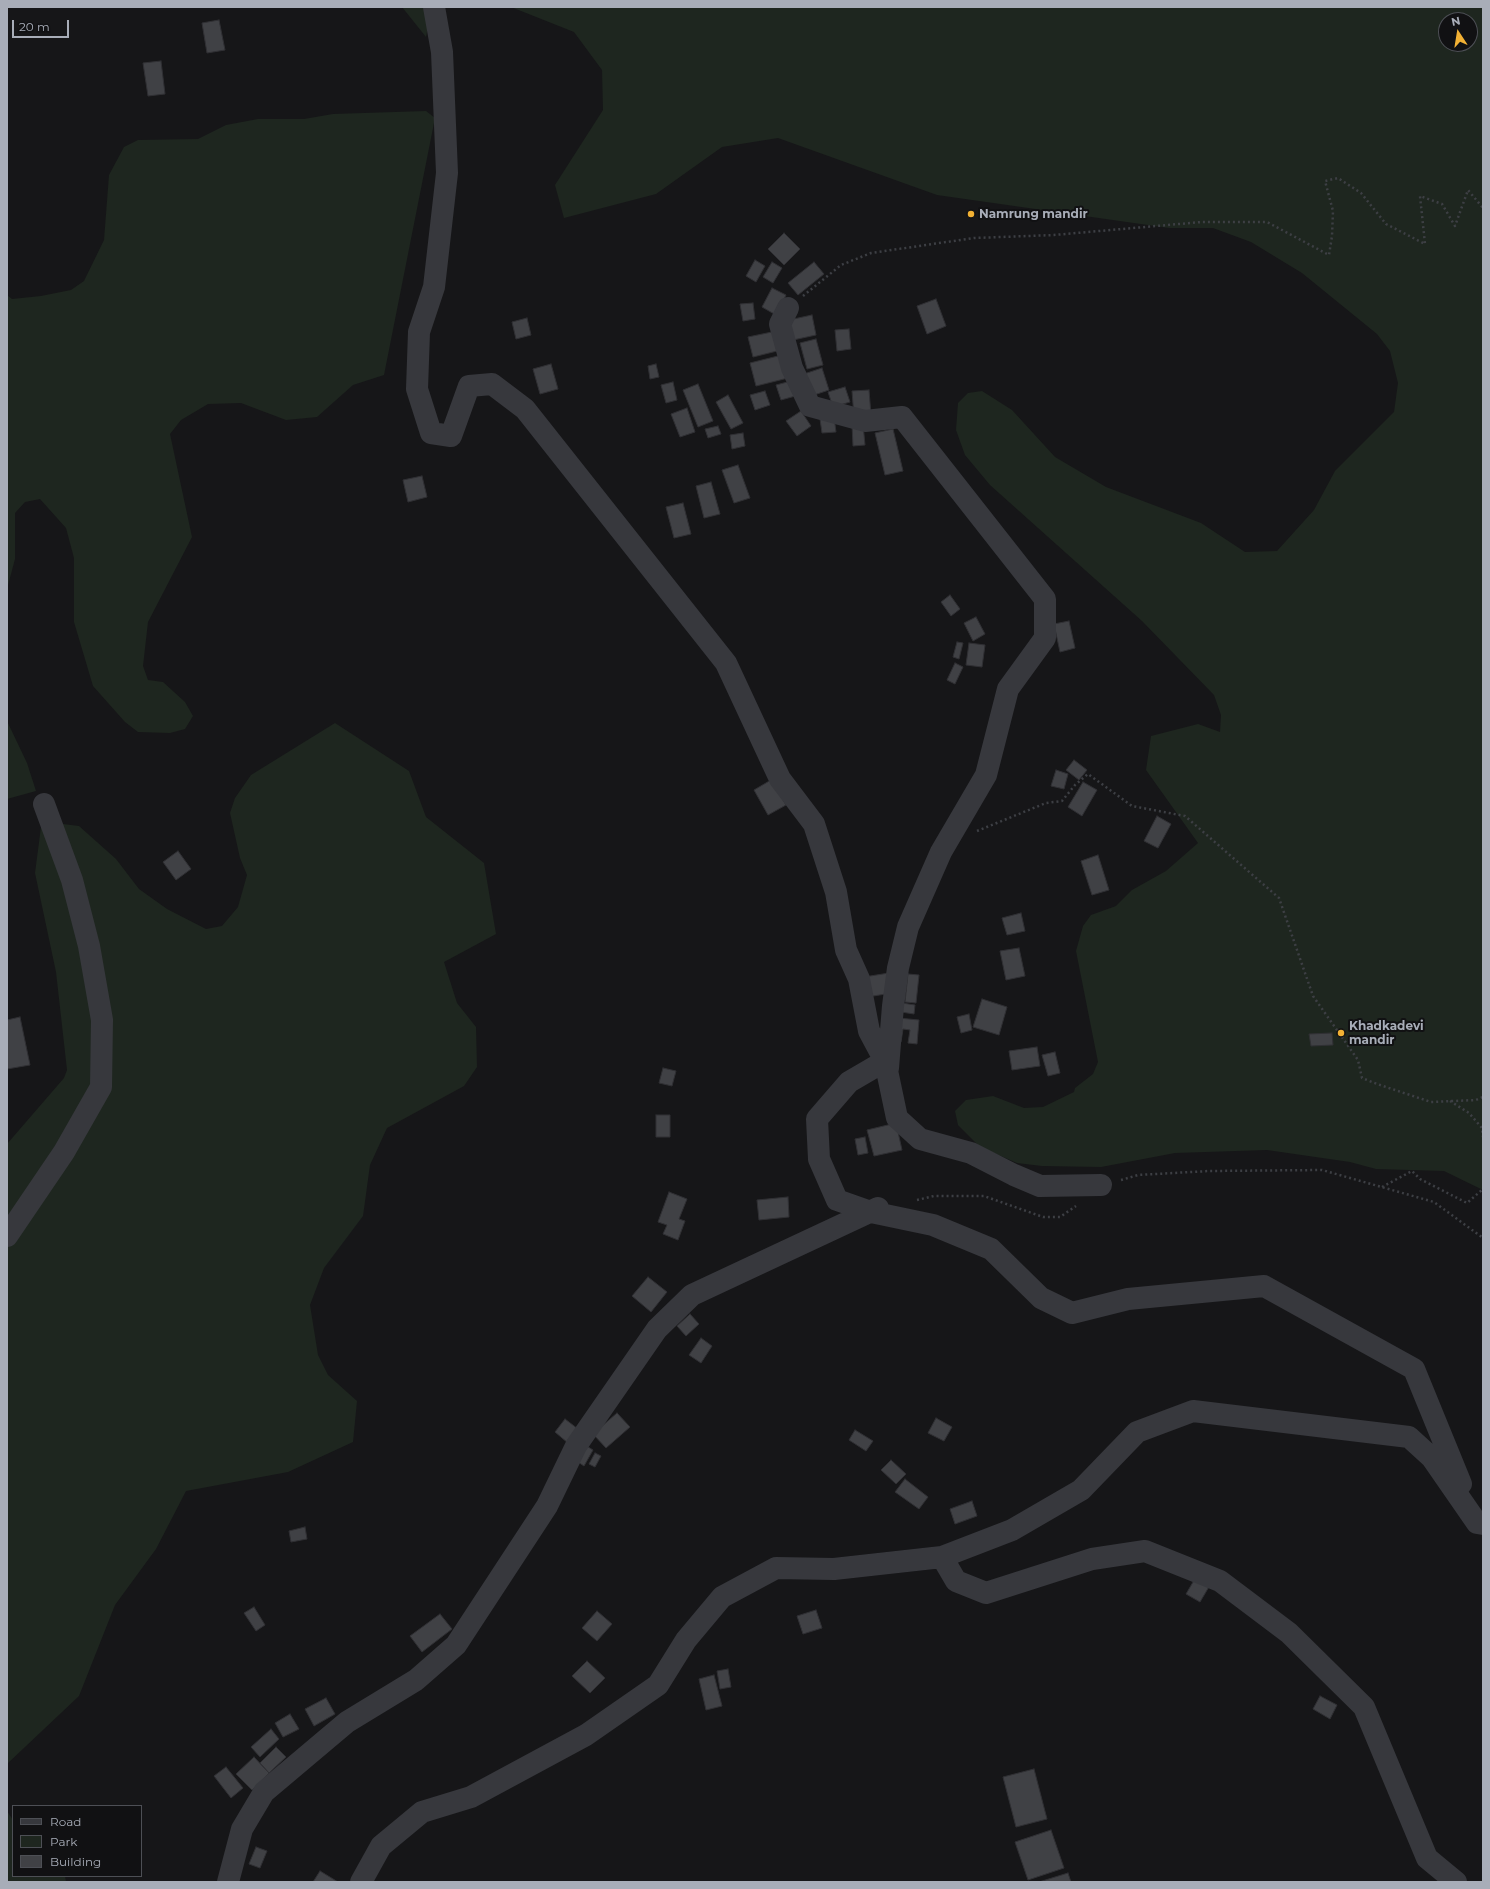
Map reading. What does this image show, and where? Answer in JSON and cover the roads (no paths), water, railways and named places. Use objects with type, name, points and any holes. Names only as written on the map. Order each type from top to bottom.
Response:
[{"type":"street","points":[[434,7],[442,52],[447,173],[434,287],[419,332],[417,389],[431,433],[451,436],[469,386],[492,384],[524,408],[726,662],[780,779],[814,824],[836,892],[846,950],[859,979],[869,1031],[887,1067],[897,1118],[920,1140],[971,1153],[1014,1175],[1040,1186],[1101,1185]]},
{"type":"street","points":[[788,308],[780,324],[792,368],[810,406],[865,421],[902,417],[1045,599],[1045,638],[1008,689],[986,775],[941,852],[908,927],[896,983],[887,1067]]},
{"type":"street","points":[[7,1236],[64,1152],[101,1087],[102,1020],[89,946],[72,880],[44,804]]},
{"type":"street","points":[[887,1067],[849,1082],[817,1118],[819,1159],[837,1200],[933,1225],[991,1249],[1040,1298],[1072,1313],[1128,1299],[1264,1286],[1414,1369],[1480,1523]]},
{"type":"street","points":[[228,1882],[242,1829],[264,1792],[347,1722],[416,1680],[456,1645],[547,1506],[576,1446],[657,1329],[692,1295],[875,1210]]},
{"type":"street","points":[[361,1882],[381,1846],[422,1812],[471,1797],[586,1735],[658,1685],[686,1640],[722,1597],[776,1568],[834,1569],[942,1557],[1012,1530],[1080,1490],[1136,1432],[1193,1411],[1409,1437],[1432,1458],[1480,1523]]},
{"type":"street","points":[[942,1557],[956,1581],[986,1593],[1092,1559],[1145,1551],[1220,1581],[1289,1633],[1364,1707],[1428,1858],[1456,1882]]},
{"type":"place","name":"Namrung mandir","points":[[971,214]]},
{"type":"place","name":"Khadkadevi mandir","points":[[1341,1033]]}]
